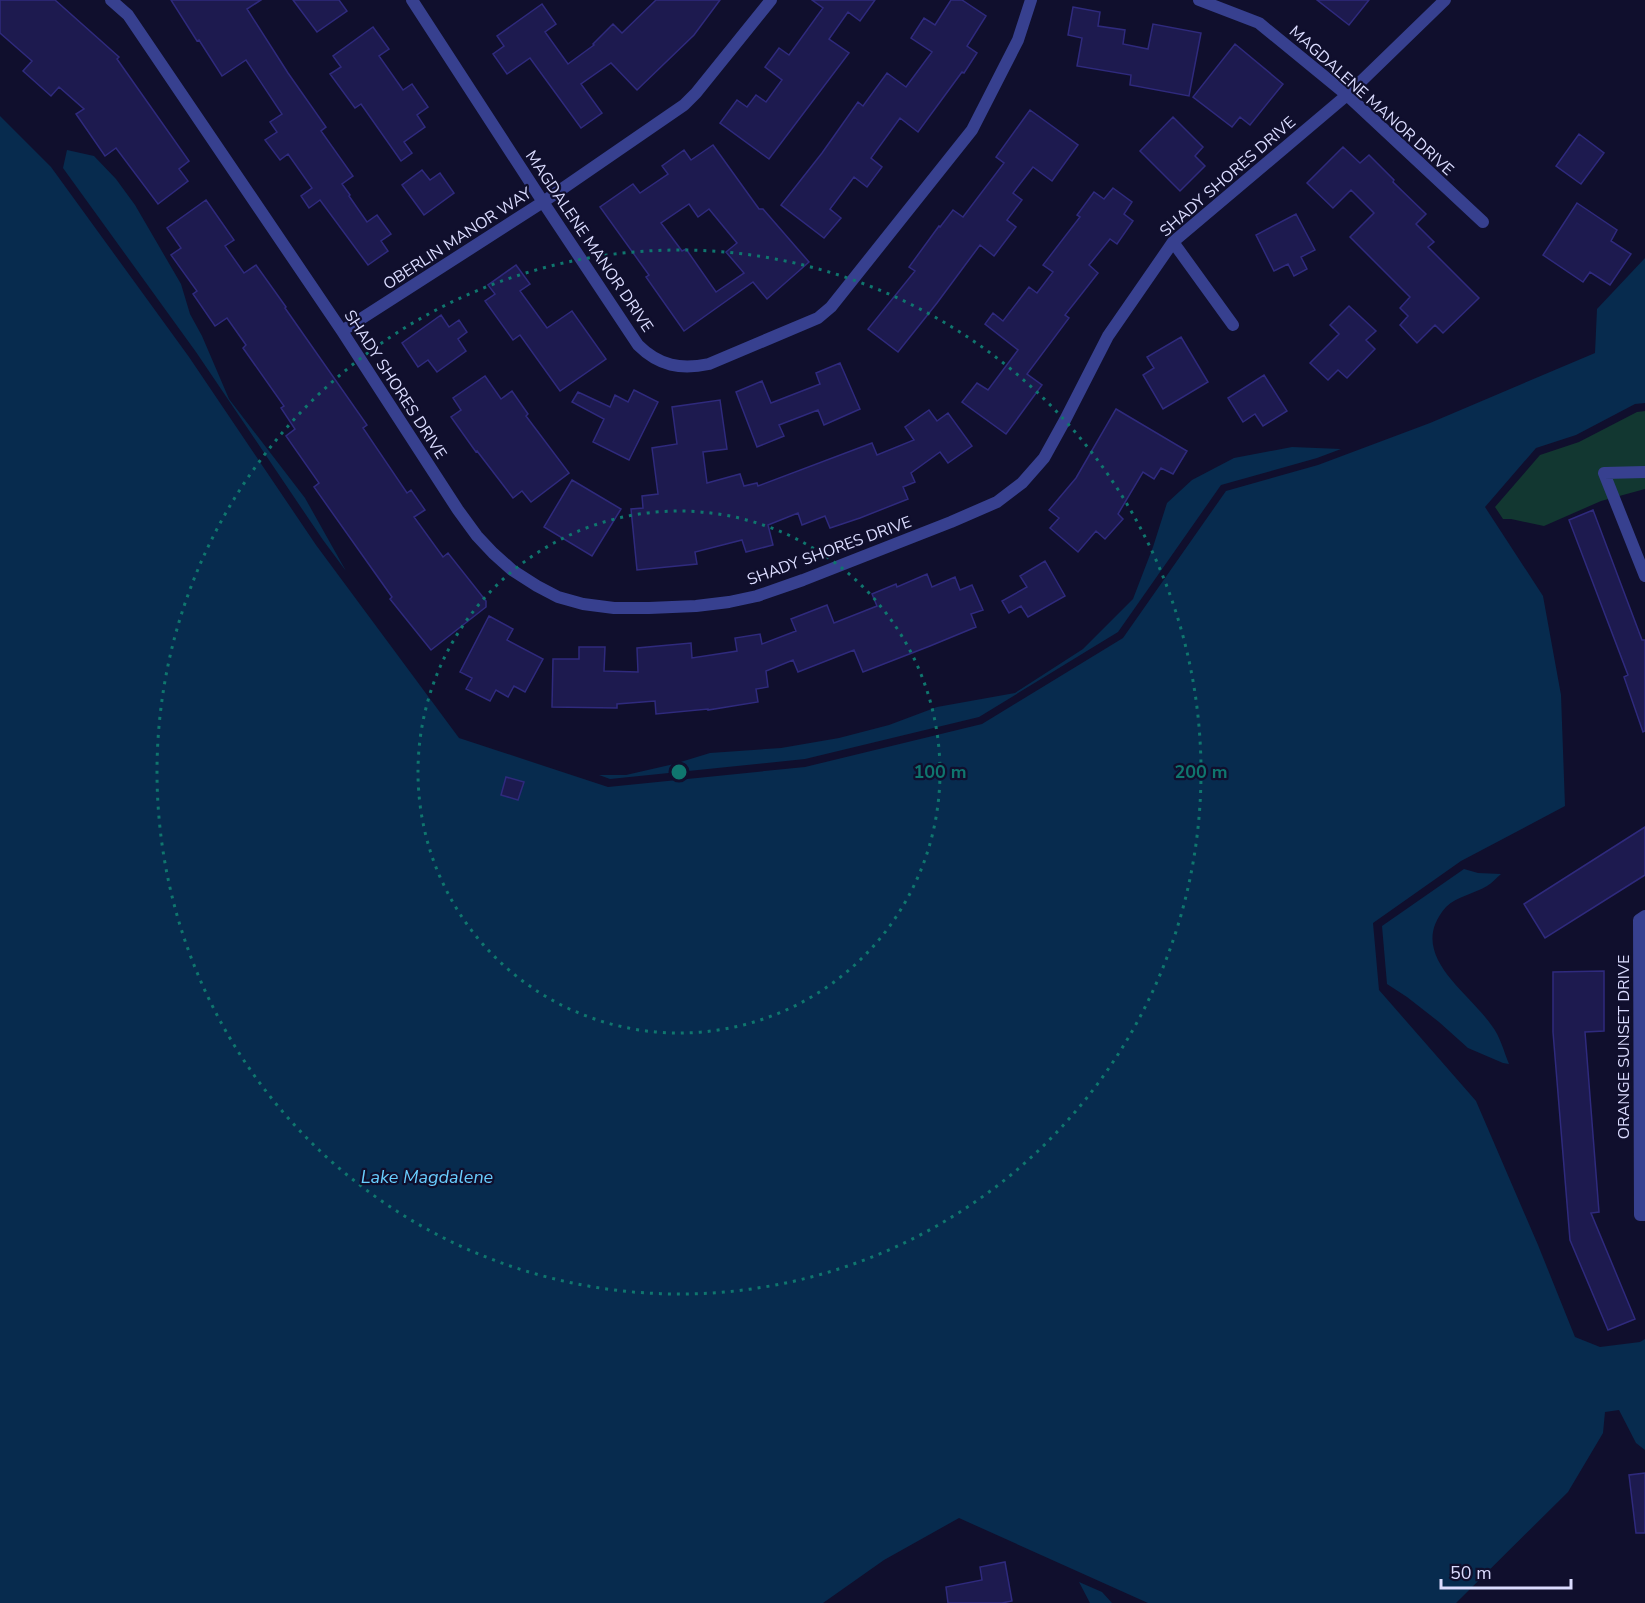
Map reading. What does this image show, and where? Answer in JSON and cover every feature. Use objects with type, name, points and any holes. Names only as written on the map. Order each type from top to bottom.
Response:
[{"type":"street","name":"SHADY SHORES DRIVE","points":[[111,0],[128,15],[342,332],[458,510],[485,545],[512,570],[547,592],[583,604],[614,608],[707,605],[757,596],[980,510],[1010,493],[1030,475],[1044,458],[1108,336],[1173,242],[1347,95],[1445,0]]},
{"type":"street","name":"MAGDALENE MANOR DRIVE","points":[[412,0],[628,331],[647,354],[669,365],[695,368],[818,318],[831,308],[972,130],[1018,40],[1030,0]]},
{"type":"street","name":"OBERLIN MANOR WAY","points":[[342,332],[543,202],[684,105],[771,0]]},
{"type":"street","name":"MAGDALENE MANOR DRIVE","points":[[1199,0],[1259,22],[1347,95],[1483,222]]},
{"type":"street","points":[[1173,242],[1233,325]]},
{"type":"street","points":[[1645,472],[1605,473],[1645,576]]},
{"type":"street","name":"ORANGE SUNSET DRIVE","points":[[1645,916],[1639,920],[1642,1181],[1640,1215],[1645,1215]]},
{"type":"green space","points":[[1645,411],[1645,489],[1601,501],[1544,526],[1503,519],[1495,507],[1540,455],[1579,442],[1637,412]]},
{"type":"water","name":"Lake Magdalene","points":[[0,116],[51,167],[189,357],[316,545],[459,738],[608,787],[805,767],[982,724],[1123,638],[1226,491],[1318,465],[1430,423],[1595,353],[1597,309],[1645,258],[1645,403],[1635,404],[1576,435],[1536,448],[1485,507],[1543,596],[1561,695],[1565,806],[1461,861],[1373,923],[1379,990],[1476,1101],[1575,1337],[1600,1347],[1640,1342],[1645,1339],[1645,1450],[1636,1443],[1619,1410],[1605,1412],[1603,1433],[1568,1492],[1456,1603],[1148,1603],[959,1518],[884,1560],[823,1603],[0,1603]]},
{"type":"water","points":[[67,150],[94,156],[116,179],[135,205],[181,284],[190,314],[229,399],[305,498],[346,571],[196,352],[63,168]]},
{"type":"water","points":[[1292,447],[1341,449],[1221,485],[1118,632],[979,717],[805,759],[610,779],[599,775],[626,775],[710,753],[781,748],[839,738],[889,725],[937,707],[1015,693],[1083,649],[1133,599],[1167,503],[1192,480],[1234,458]]},
{"type":"water","points":[[1464,869],[1478,873],[1501,874],[1482,889],[1455,900],[1446,907],[1435,924],[1433,940],[1436,956],[1456,985],[1495,1030],[1509,1064],[1468,1048],[1439,1022],[1387,984],[1382,926]]},
{"type":"water","points":[[1079,1582],[1102,1592],[1112,1603],[1090,1603]]},
{"type":"building","points":[[0,0],[55,0],[119,57],[117,59],[189,161],[179,169],[188,181],[158,204],[116,148],[105,156],[76,114],[84,109],[59,87],[51,96],[23,71],[32,61],[0,33]]},
{"type":"building","points":[[171,0],[261,0],[247,9],[326,127],[321,131],[353,176],[342,184],[349,196],[367,222],[377,215],[391,234],[381,241],[388,251],[368,265],[320,200],[309,208],[301,196],[312,188],[288,154],[280,160],[265,140],[277,132],[270,122],[282,114],[246,60],[222,76]]},
{"type":"building","points":[[293,0],[339,0],[347,11],[317,32]]},
{"type":"building","points":[[656,0],[720,0],[694,35],[637,90],[611,63],[581,84],[602,113],[581,128],[530,58],[507,74],[493,54],[504,46],[497,36],[542,4],[556,24],[545,32],[568,64],[594,45],[613,24],[622,33]]},
{"type":"building","points":[[812,0],[875,0],[860,21],[848,12],[829,39],[849,53],[769,159],[720,123],[737,100],[747,107],[756,95],[766,102],[782,80],[765,67],[779,48],[789,55],[823,8]]},
{"type":"building","points":[[951,0],[962,0],[986,16],[967,46],[977,53],[918,132],[900,118],[871,158],[882,167],[867,187],[854,177],[830,209],[841,218],[824,238],[781,205],[858,102],[863,106],[887,73],[906,87],[932,52],[911,38],[924,18],[935,25]]},
{"type":"building","points":[[1317,0],[1369,0],[1349,25]]},
{"type":"building","points":[[1073,7],[1100,12],[1098,26],[1125,30],[1123,44],[1148,49],[1153,24],[1201,33],[1189,96],[1130,85],[1131,75],[1077,66],[1082,38],[1068,35]]},
{"type":"building","points":[[373,27],[389,49],[379,56],[403,90],[412,84],[428,107],[417,115],[425,127],[404,142],[412,153],[401,161],[361,104],[355,108],[330,74],[341,67],[333,56]]},
{"type":"building","points":[[1235,44],[1283,84],[1250,125],[1240,117],[1232,127],[1193,97]]},
{"type":"building","points":[[1030,110],[1078,145],[1052,181],[1033,167],[1013,193],[1022,200],[1007,220],[1016,227],[994,256],[980,245],[898,352],[868,329],[915,271],[909,267],[939,226],[953,210],[963,217],[1004,163],[996,157]]},
{"type":"building","points":[[1173,117],[1203,147],[1195,156],[1205,166],[1180,191],[1140,151]]},
{"type":"building","points":[[1579,134],[1604,153],[1581,184],[1556,166]]},
{"type":"building","points":[[713,145],[759,209],[763,209],[809,262],[767,299],[753,282],[684,331],[646,277],[649,275],[600,207],[633,184],[640,193],[668,174],[662,166],[684,150],[691,160]],"holes":[[[689,204],[698,217],[709,209],[737,243],[726,252],[744,273],[716,292],[686,249],[682,251],[661,223]]]},
{"type":"building","points":[[1343,147],[1360,163],[1369,155],[1426,214],[1416,224],[1434,242],[1428,247],[1479,298],[1443,333],[1435,325],[1417,343],[1400,325],[1408,316],[1400,308],[1410,297],[1350,237],[1374,213],[1351,190],[1333,208],[1307,183]]},
{"type":"building","points":[[422,170],[430,180],[440,173],[454,193],[424,215],[402,185]]},
{"type":"building","points":[[1113,188],[1132,202],[1124,214],[1133,221],[1117,244],[1110,239],[1089,265],[1098,273],[1065,315],[1069,318],[1027,374],[1042,385],[1006,434],[962,402],[977,383],[988,390],[1018,350],[985,324],[993,313],[1003,321],[1029,287],[1037,293],[1053,272],[1043,265],[1080,217],[1077,215],[1094,192],[1104,199]]},
{"type":"building","points":[[206,200],[234,240],[225,246],[244,273],[256,265],[367,425],[363,428],[407,493],[411,490],[425,510],[414,517],[443,557],[448,553],[486,601],[486,607],[431,650],[390,599],[392,597],[314,487],[319,483],[286,436],[295,429],[281,408],[284,406],[243,348],[246,345],[227,318],[215,326],[193,294],[197,291],[171,255],[181,248],[167,228]]},
{"type":"building","points":[[1577,203],[1617,230],[1611,241],[1631,254],[1610,285],[1590,272],[1583,282],[1543,255]]},
{"type":"building","points":[[1296,214],[1315,250],[1301,257],[1307,269],[1294,276],[1288,264],[1274,271],[1256,235]]},
{"type":"building","points":[[516,265],[530,284],[520,291],[547,328],[572,311],[606,359],[560,391],[520,335],[513,340],[485,301],[495,294],[488,285]]},
{"type":"building","points":[[1349,306],[1376,331],[1366,340],[1375,349],[1347,378],[1338,370],[1328,380],[1310,363],[1339,334],[1330,325]]},
{"type":"building","points":[[441,315],[449,327],[459,320],[467,332],[458,339],[466,351],[437,372],[428,360],[418,367],[402,343]]},
{"type":"building","points":[[1181,337],[1208,382],[1163,409],[1143,375],[1154,368],[1147,357]]},
{"type":"building","points":[[840,363],[860,409],[824,425],[818,410],[779,425],[784,436],[757,447],[736,392],[762,381],[771,403],[820,384],[816,373]]},
{"type":"building","points":[[1264,375],[1287,411],[1263,426],[1255,414],[1243,422],[1228,398]]},
{"type":"building","points":[[485,376],[501,399],[512,391],[528,414],[526,416],[569,473],[531,502],[522,491],[513,498],[451,417],[461,410],[453,398]]},
{"type":"building","points":[[634,390],[658,402],[629,460],[593,442],[604,419],[572,402],[578,392],[610,407],[615,395],[628,402]]},
{"type":"building","points":[[720,400],[727,449],[703,452],[707,483],[740,474],[744,486],[757,483],[758,486],[872,443],[877,455],[914,440],[905,427],[929,410],[937,421],[948,413],[972,446],[948,463],[940,452],[911,473],[915,482],[903,487],[908,499],[860,518],[830,528],[825,516],[802,525],[798,513],[768,525],[773,545],[746,552],[742,540],[695,552],[697,564],[637,570],[631,509],[643,508],[642,496],[658,494],[652,448],[677,444],[672,407]]},
{"type":"building","points":[[1116,409],[1187,451],[1173,474],[1161,468],[1154,479],[1143,472],[1118,514],[1123,519],[1105,539],[1096,531],[1078,552],[1050,528],[1059,518],[1049,510],[1076,478]]},
{"type":"building","points":[[572,480],[621,509],[592,556],[544,527]]},
{"type":"building","points":[[1593,510],[1642,640],[1645,640],[1645,731],[1643,732],[1624,677],[1628,675],[1569,520]]},
{"type":"building","points":[[1045,561],[1065,596],[1028,617],[1021,606],[1009,613],[1002,601],[1027,587],[1020,576]]},
{"type":"building","points":[[927,574],[932,587],[955,577],[960,590],[972,585],[983,610],[971,614],[976,627],[863,672],[854,650],[798,672],[793,660],[766,671],[768,687],[756,689],[758,702],[708,710],[656,714],[655,701],[617,704],[617,708],[552,707],[553,659],[579,659],[579,647],[605,647],[604,671],[638,672],[637,648],[691,643],[692,658],[737,651],[735,638],[760,634],[762,644],[796,631],[791,619],[827,605],[834,623],[877,606],[872,594],[896,584],[897,587]]},
{"type":"building","points":[[489,616],[513,629],[507,640],[543,659],[525,692],[514,686],[508,697],[496,690],[490,701],[466,689],[472,678],[460,672]]},
{"type":"building","points":[[506,777],[524,782],[518,800],[501,795]]},
{"type":"building","points":[[1645,827],[1645,875],[1545,938],[1524,904]]},
{"type":"building","points":[[1604,971],[1604,1031],[1585,1032],[1599,1212],[1591,1213],[1635,1319],[1608,1330],[1570,1240],[1553,1032],[1553,972]]},
{"type":"building","points":[[1645,1473],[1645,1533],[1636,1533],[1629,1475]]},
{"type":"building","points":[[1005,1562],[1012,1601],[948,1603],[946,1587],[982,1580],[980,1567]]}]
